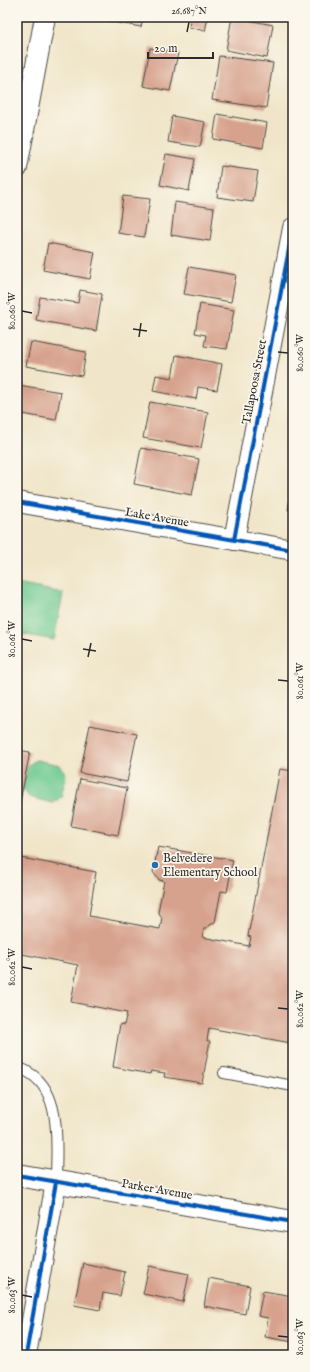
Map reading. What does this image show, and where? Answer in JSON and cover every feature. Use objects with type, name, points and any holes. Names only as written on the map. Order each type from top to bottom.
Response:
[{"type":"street","points":[[17,168],[46,17]]},
{"type":"street","name":"Tallapoosa Street","points":[[234,540],[293,228]]},
{"type":"street","name":"Lake Avenue","points":[[17,502],[293,550]]},
{"type":"street","name":"Parker Avenue","points":[[17,1175],[293,1222]]},
{"type":"street","points":[[26,1355],[56,1182]]},
{"type":"lane","points":[[17,1067],[32,1075],[45,1089],[53,1106],[56,1130],[56,1182]]},
{"type":"lane","points":[[224,1073],[293,1086]]},
{"type":"green space","points":[[17,584],[63,593],[54,640],[17,633]]},
{"type":"green space","points":[[36,760],[60,765],[66,775],[61,797],[52,803],[29,797],[23,789],[27,766]]},
{"type":"building","points":[[110,17],[143,17],[141,27],[109,21]]},
{"type":"building","points":[[191,17],[208,17],[205,31],[189,27]]},
{"type":"building","points":[[232,17],[273,25],[267,58],[226,50]]},
{"type":"building","points":[[150,48],[178,53],[170,91],[143,86]]},
{"type":"building","points":[[219,56],[273,63],[266,108],[212,100]]},
{"type":"building","points":[[217,114],[267,123],[263,148],[213,139]]},
{"type":"building","points":[[172,116],[205,122],[200,147],[168,142]]},
{"type":"building","points":[[166,154],[195,159],[189,191],[160,185]]},
{"type":"building","points":[[221,166],[258,171],[253,202],[217,197]]},
{"type":"building","points":[[123,196],[150,199],[144,237],[118,233]]},
{"type":"building","points":[[175,202],[214,208],[210,241],[171,235]]},
{"type":"building","points":[[48,243],[95,252],[90,279],[43,270]]},
{"type":"building","points":[[189,267],[236,275],[231,302],[184,294]]},
{"type":"building","points":[[80,290],[102,294],[96,331],[36,320],[40,297],[78,303]]},
{"type":"building","points":[[200,304],[234,310],[227,349],[204,346],[206,335],[195,333]]},
{"type":"building","points":[[31,342],[86,352],[82,376],[26,366]]},
{"type":"building","points":[[176,355],[222,364],[217,390],[198,387],[196,399],[153,391],[156,375],[172,378]]},
{"type":"building","points":[[18,385],[61,392],[56,420],[17,413]]},
{"type":"building","points":[[150,402],[208,412],[201,448],[143,438]]},
{"type":"building","points":[[141,448],[199,459],[192,495],[134,484]]},
{"type":"building","points":[[293,485],[293,511],[288,510]]},
{"type":"building","points":[[90,725],[137,734],[127,782],[80,773]]},
{"type":"building","points":[[17,750],[30,752],[20,802],[17,801]]},
{"type":"building","points":[[280,769],[293,771],[293,1034],[291,1043],[209,1028],[207,1041],[210,1041],[202,1083],[164,1077],[165,1073],[151,1071],[150,1074],[113,1067],[120,1024],[124,1025],[127,1013],[71,1002],[78,965],[17,953],[17,880],[21,858],[96,872],[89,916],[160,929],[162,917],[158,912],[164,881],[159,880],[153,872],[158,847],[233,860],[227,892],[221,891],[215,922],[204,929],[202,937],[249,946],[251,937],[248,936]]},
{"type":"building","points":[[80,779],[127,788],[118,835],[71,826]]},
{"type":"building","points":[[83,1263],[125,1272],[120,1296],[103,1293],[100,1310],[74,1305]]},
{"type":"building","points":[[149,1266],[189,1274],[183,1302],[143,1294]]},
{"type":"building","points":[[209,1278],[250,1286],[245,1314],[204,1306]]},
{"type":"building","points":[[263,1291],[293,1296],[293,1342],[265,1337],[268,1318],[258,1316]]},
{"type":"cycle path","points":[[234,540],[293,228]]},
{"type":"cycle path","points":[[17,502],[293,550]]},
{"type":"cycle path","points":[[17,1175],[293,1222]]},
{"type":"cycle path","points":[[26,1355],[56,1182]]},
{"type":"place","name":"Belvedere Elementary School","points":[[155,865]]}]
